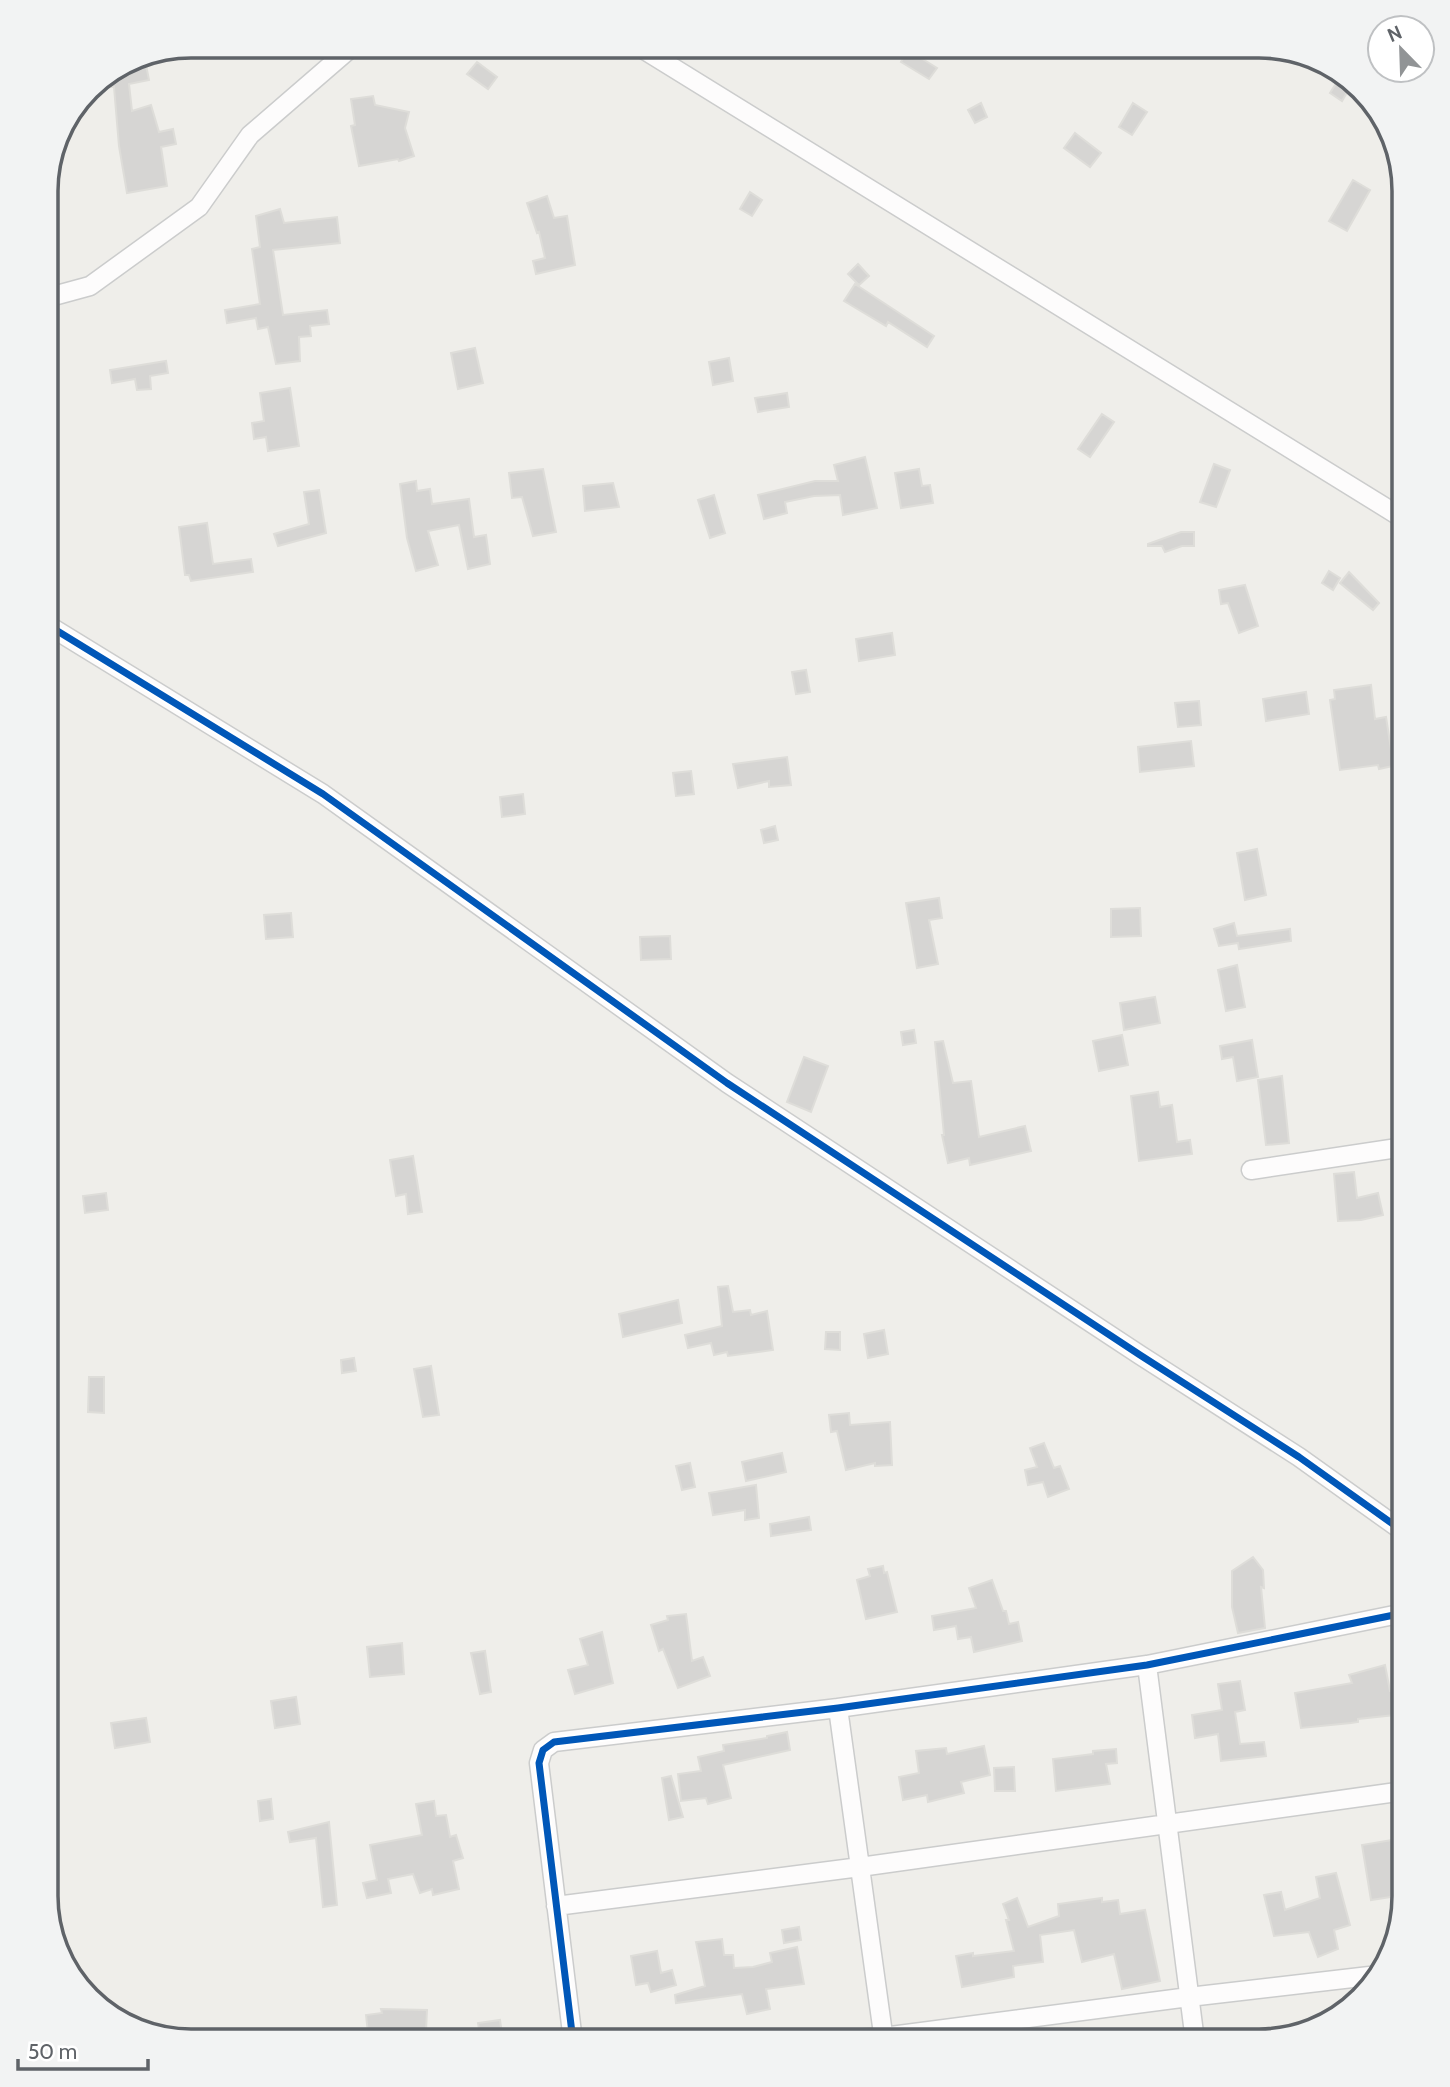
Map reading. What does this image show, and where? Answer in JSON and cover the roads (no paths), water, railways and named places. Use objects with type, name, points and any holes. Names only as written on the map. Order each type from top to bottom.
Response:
[{"type":"street","points":[[58,295],[90,286],[200,207],[250,135],[339,58]]},
{"type":"street","points":[[657,58],[1392,511]]},
{"type":"street","points":[[58,631],[323,794],[727,1083],[1299,1457],[1392,1523]]},
{"type":"street","points":[[1251,1170],[1392,1149]]},
{"type":"street","points":[[571,2029],[539,1763],[543,1750],[554,1742],[838,1708],[1147,1665],[1392,1616]]},
{"type":"street","points":[[1147,1665],[1193,2029]]},
{"type":"street","points":[[838,1708],[882,2029]]},
{"type":"street","points":[[556,1906],[860,1867],[1392,1793]]},
{"type":"street","points":[[956,2029],[1365,1976]]}]
